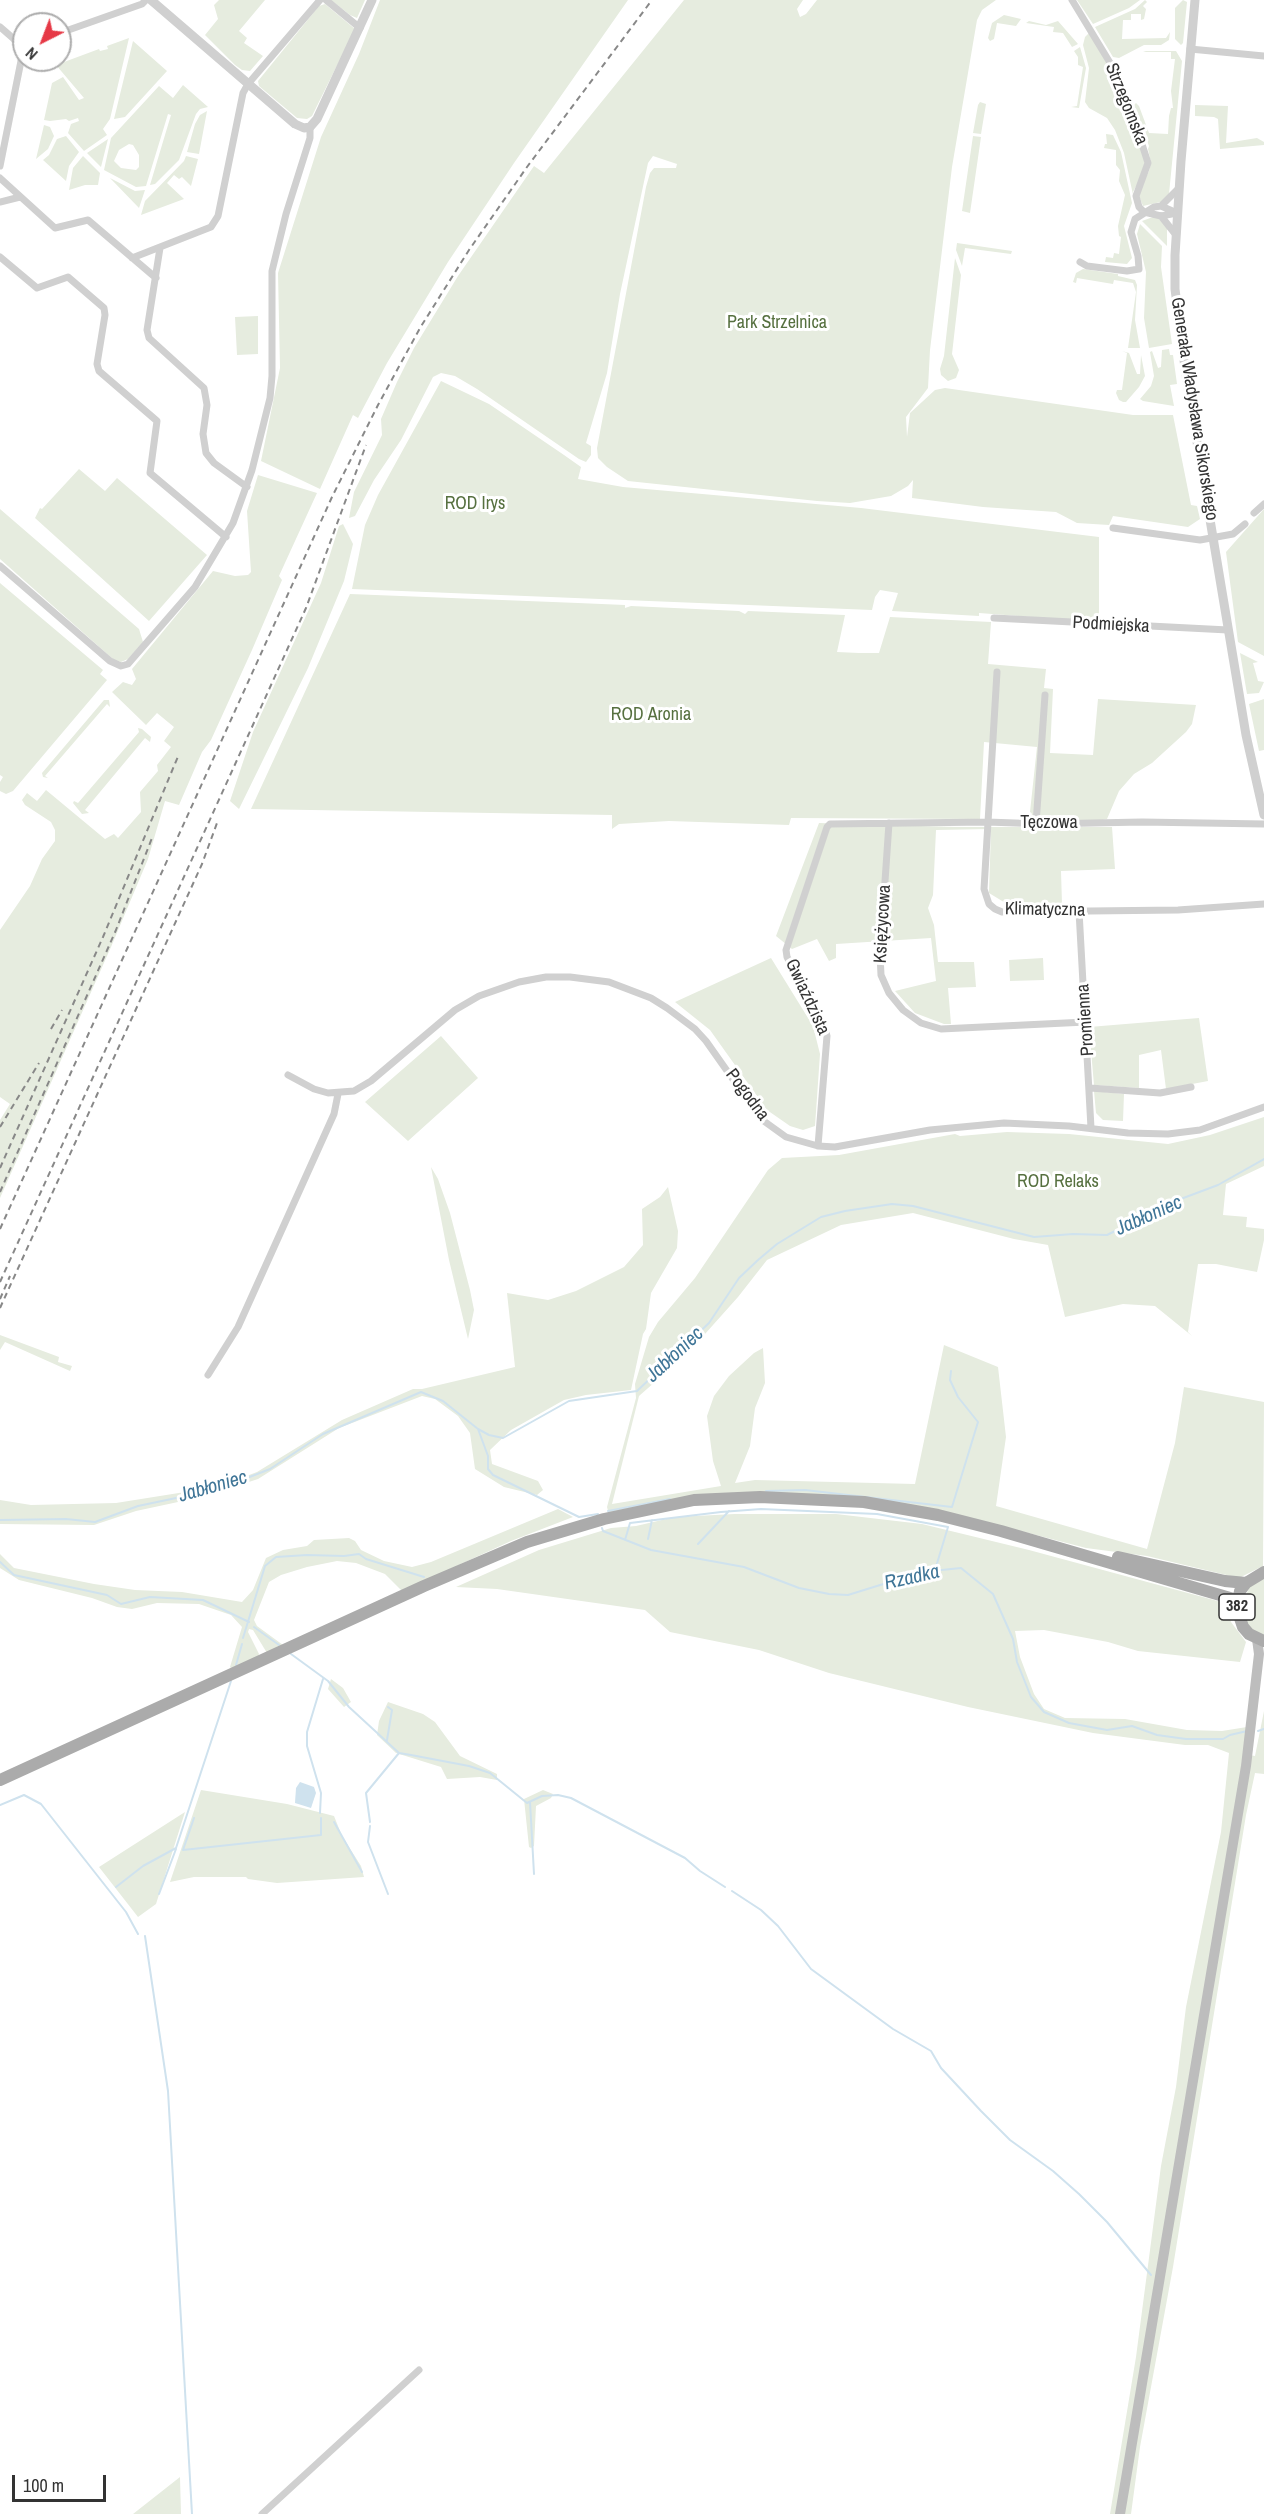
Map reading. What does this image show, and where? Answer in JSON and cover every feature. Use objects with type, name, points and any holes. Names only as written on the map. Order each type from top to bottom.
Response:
[{"type":"main road","points":[[0,1780],[424,1586],[527,1542],[604,1520],[694,1500],[760,1497],[864,1502],[948,1517],[1237,1600]]},
{"type":"main road","points":[[1078,1553],[1130,1559],[1226,1581],[1246,1583]]},
{"type":"main road","name":"382","points":[[1120,2514],[1253,1720],[1260,1640],[1249,1634],[1238,1618],[1237,1600],[1246,1583],[1264,1572]]},
{"type":"main road","name":"382","points":[[1253,1720],[1264,1677]]},
{"type":"street","points":[[72,29],[142,4],[146,0]]},
{"type":"street","points":[[151,0],[295,124],[309,128]]},
{"type":"street","points":[[132,258],[211,227],[218,216],[243,93],[248,84],[320,0]]},
{"type":"street","points":[[326,0],[360,28]]},
{"type":"street","points":[[0,566],[117,665],[128,664],[195,587],[226,537],[247,487],[270,398],[273,368],[272,271],[286,214],[310,138],[309,128],[317,119],[372,0]]},
{"type":"street","name":"Strzegomska","points":[[1072,0],[1112,66],[1134,118],[1148,163],[1136,196],[1139,207],[1144,212]]},
{"type":"street","name":"Generała Władysława Sikorskiego","points":[[1195,0],[1174,271],[1178,313],[1228,630],[1263,821]]},
{"type":"street","points":[[0,27],[12,37]]},
{"type":"street","points":[[1191,49],[1264,56]]},
{"type":"street","points":[[0,166],[18,72]]},
{"type":"street","points":[[0,178],[56,228],[88,220],[156,278]]},
{"type":"street","points":[[1080,262],[1087,266],[1127,271],[1139,269],[1131,232],[1135,219],[1144,212],[1161,206],[1179,189]]},
{"type":"street","points":[[0,202],[20,197]]},
{"type":"street","points":[[1161,206],[1177,213]]},
{"type":"street","points":[[1144,212],[1161,216],[1177,213]]},
{"type":"street","points":[[1161,216],[1176,235]]},
{"type":"street","points":[[159,248],[147,330],[149,339],[204,388],[207,405],[203,434],[206,453],[214,463],[247,487]]},
{"type":"street","points":[[0,256],[37,288],[68,277],[104,308],[105,315],[97,364],[99,371],[157,420],[150,473],[226,537]]},
{"type":"street","points":[[1254,513],[1264,504]]},
{"type":"street","points":[[1113,528],[1191,540],[1233,534],[1245,524]]},
{"type":"street","name":"Podmiejska","points":[[994,618],[1228,630]]},
{"type":"street","name":"Klimatyczna","points":[[997,672],[984,889],[989,904],[1002,912],[1178,910],[1264,904]]},
{"type":"street","points":[[1036,824],[1045,695]]},
{"type":"street","name":"Tęczowa","points":[[834,823],[1036,824],[1263,821]]},
{"type":"street","name":"Gwiaździsta","points":[[818,1146],[827,1036],[787,957],[786,950],[827,827],[834,823]]},
{"type":"street","name":"Księżycowa","points":[[889,823],[880,954],[881,975],[889,993],[903,1010],[921,1023],[940,1029],[1086,1022]]},
{"type":"street","name":"Promienna","points":[[1079,911],[1091,1128]]},
{"type":"street","name":"Pogodna","points":[[338,1094],[354,1091],[371,1081],[454,1011],[479,996],[509,985],[546,977],[590,978],[609,982],[651,998],[683,1019],[718,1057],[761,1119],[786,1137],[818,1146],[835,1148],[930,1130],[1004,1123],[1168,1134],[1200,1130],[1264,1107]]},
{"type":"street","points":[[208,1375],[238,1327],[334,1114],[338,1094],[314,1089],[288,1075]]},
{"type":"street","points":[[1090,1088],[1160,1093],[1191,1087]]},
{"type":"street","points":[[262,2514],[419,2370]]},
{"type":"green space","points":[[219,0],[265,0],[239,31],[247,38],[244,43],[263,56],[250,71],[242,70],[235,65],[205,35],[218,19],[214,5]]},
{"type":"green space","points":[[331,0],[365,0],[357,18]]},
{"type":"green space","points":[[380,0],[628,0],[448,262],[387,363],[358,418],[353,415],[320,489],[261,461],[280,368],[278,273],[321,137],[359,54]]},
{"type":"green space","name":"Park Strzelnica","points":[[684,0],[803,0],[797,9],[800,17],[806,14],[817,0],[996,0],[982,10],[977,20],[952,167],[930,350],[928,388],[906,417],[907,437],[910,413],[935,390],[945,388],[1133,415],[1173,415],[1191,505],[1197,506],[1200,519],[1188,527],[1113,516],[1109,525],[1077,523],[1056,512],[983,507],[912,498],[913,480],[908,486],[891,496],[850,503],[628,481],[598,458],[597,448],[646,187],[654,168],[676,168],[677,164],[653,156],[648,163],[620,294],[607,373],[586,443],[591,446],[591,455],[586,462],[477,389],[455,376],[441,373],[433,377],[401,440],[374,480],[355,516],[349,518],[354,492],[382,435],[381,419],[397,382],[414,348],[458,276],[534,166],[544,173]]},
{"type":"green space","points":[[1077,0],[1140,0],[1129,8],[1093,24]]},
{"type":"green space","points":[[1145,0],[1147,2],[1143,6],[1146,9],[1144,19],[1141,20],[1141,14],[1131,14],[1131,20],[1123,20],[1122,39],[1166,38],[1170,32],[1169,40],[1161,45],[1144,45],[1119,58],[1113,57],[1095,27],[1135,9]]},
{"type":"green space","points":[[1183,0],[1187,2],[1181,45],[1175,39],[1175,8]]},
{"type":"green space","points":[[325,4],[355,29],[312,116],[307,119],[297,118],[259,86],[258,81],[319,6]]},
{"type":"green space","points":[[1004,15],[1021,19],[1016,26],[997,23],[994,39],[990,41],[988,38],[992,23]]},
{"type":"green space","points":[[1029,21],[1046,25],[1058,21],[1078,44],[1072,47],[1063,33],[1053,32],[1054,27],[1026,23]]},
{"type":"green space","points":[[1089,33],[1109,67],[1126,106],[1145,161],[1144,171],[1133,192],[1135,204],[1124,153],[1115,130],[1107,118],[1089,108],[1085,102],[1089,68],[1083,45]]},
{"type":"green space","points":[[129,38],[110,119],[103,129],[107,135],[84,151],[68,133],[71,124],[79,121],[78,118],[69,121],[66,119],[44,120],[52,83],[63,77],[79,100],[84,98],[62,72],[72,72],[72,59],[99,49],[100,51],[108,49],[107,46]]},
{"type":"green space","points":[[133,41],[167,71],[125,117],[114,119]]},
{"type":"green space","points":[[1080,47],[1086,68],[1079,108],[1071,107],[1077,106],[1083,67],[1078,65],[1078,57],[1074,51]]},
{"type":"green space","points":[[1176,51],[1182,61],[1169,194],[1165,201],[1143,206],[1139,196],[1151,163],[1149,146],[1136,111],[1132,107],[1136,103],[1139,106],[1149,133],[1168,134],[1169,116],[1173,108],[1171,91],[1175,59],[1171,59],[1171,52],[1143,52]]},
{"type":"green space","points":[[183,85],[208,107],[200,109],[196,114],[179,160],[155,184],[150,185],[171,115],[168,114],[146,186],[136,187],[104,170],[111,138],[159,86],[173,98]],"holes":[[[129,144],[133,145],[139,155],[139,167],[136,170],[121,168],[114,161],[119,150]]]},
{"type":"green space","points":[[980,102],[986,104],[981,134],[973,133]]},
{"type":"green space","points":[[1195,105],[1228,106],[1226,143],[1257,138],[1264,142],[1264,145],[1220,149],[1218,119],[1195,116]]},
{"type":"green space","points":[[207,111],[199,154],[187,152],[195,124],[200,115]]},
{"type":"green space","points":[[44,125],[50,127],[54,136],[48,149],[36,159]]},
{"type":"green space","points":[[1106,134],[1113,135],[1121,152],[1132,203],[1124,226],[1132,258],[1127,264],[1105,262],[1106,257],[1113,258],[1114,253],[1119,254],[1121,237],[1118,226],[1125,195],[1119,181],[1120,170],[1116,165],[1116,150],[1104,148],[1107,144]]},
{"type":"green space","points":[[66,136],[79,152],[69,166],[66,181],[43,160],[49,155],[57,139]]},
{"type":"green space","points":[[973,136],[981,137],[970,213],[962,211]]},
{"type":"green space","points":[[108,139],[101,167],[87,153]]},
{"type":"green space","points":[[83,156],[100,173],[98,185],[85,185],[69,190],[73,168]]},
{"type":"green space","points":[[186,156],[198,159],[191,186],[182,177],[179,179],[174,175],[167,183],[184,199],[141,215],[145,201],[184,161]]},
{"type":"green space","points":[[110,178],[135,191],[145,190],[139,208]]},
{"type":"green space","points":[[1153,217],[1158,218],[1167,227],[1167,246],[1142,221]]},
{"type":"green space","points":[[1140,224],[1162,246],[1161,267],[1172,344],[1149,348],[1144,318],[1146,272],[1137,234]]},
{"type":"green space","points":[[957,243],[1012,251],[1011,254],[965,248],[962,266],[956,250]]},
{"type":"green space","points":[[955,258],[961,275],[952,354],[959,370],[956,378],[948,381],[941,375],[940,369],[944,356]]},
{"type":"green space","points":[[1083,269],[1118,274],[1118,276],[1135,280],[1137,285],[1135,320],[1140,348],[1128,348],[1136,292],[1133,283],[1114,280],[1113,284],[1077,278],[1076,283],[1073,282],[1076,273]]},
{"type":"green space","points":[[258,316],[258,354],[237,355],[235,317]]},
{"type":"green space","points":[[1169,349],[1170,355],[1173,355],[1177,384],[1170,385],[1174,406],[1143,401],[1140,399],[1151,386],[1154,376],[1150,352],[1152,351],[1158,368],[1161,367],[1162,350]]},
{"type":"green space","points":[[1122,351],[1129,353],[1137,374],[1140,374],[1141,355],[1145,376],[1126,402],[1119,400],[1116,393],[1117,390],[1122,390],[1127,353]]},
{"type":"green space","name":"ROD Irys","points":[[441,381],[489,404],[581,467],[578,479],[623,487],[861,508],[1099,537],[1099,622],[979,613],[979,616],[892,611],[898,593],[880,590],[875,597],[872,610],[352,589],[365,525],[378,495]]},
{"type":"green space","points":[[79,469],[105,491],[117,478],[207,555],[149,621],[35,518],[40,508],[42,509]]},
{"type":"green space","points":[[258,475],[317,493],[279,576],[282,580],[252,650],[179,805],[165,801],[148,859],[0,1198],[0,1120],[10,1104],[0,1097],[0,930],[30,886],[42,859],[55,841],[55,830],[51,822],[25,805],[22,800],[27,793],[37,801],[46,790],[105,839],[114,834],[118,838],[141,812],[140,792],[158,771],[157,765],[171,747],[164,741],[174,727],[157,713],[146,725],[112,692],[123,682],[132,685],[136,679],[132,669],[213,571],[235,576],[248,575],[251,572],[247,511]]},
{"type":"green space","points":[[0,509],[139,629],[143,642],[128,659],[121,662],[114,660],[0,559]]},
{"type":"green space","points":[[1264,509],[1264,656],[1238,642],[1226,552]]},
{"type":"green space","points":[[343,524],[353,544],[344,581],[308,668],[239,809],[230,801],[253,732],[321,583],[339,526]]},
{"type":"green space","points":[[0,583],[103,670],[100,674],[107,680],[13,791],[6,794],[0,791],[0,782],[3,777],[0,775]]},
{"type":"green space","name":"ROD Aronia","points":[[350,594],[625,605],[625,608],[631,606],[739,611],[745,614],[748,611],[845,615],[837,652],[859,653],[879,653],[890,617],[991,622],[988,664],[1046,669],[1044,688],[1053,689],[1050,753],[1093,755],[1098,699],[1196,705],[1192,724],[1186,732],[1152,763],[1134,774],[1119,791],[1107,819],[1102,820],[1029,821],[1037,747],[984,742],[980,819],[791,818],[789,825],[669,821],[619,824],[612,829],[612,815],[251,809]]},
{"type":"green space","points":[[1240,653],[1258,662],[1253,663],[1258,681],[1264,682],[1259,693],[1247,694]]},
{"type":"green space","points":[[1264,699],[1264,750],[1259,751],[1249,704]]},
{"type":"green space","points":[[104,700],[109,700],[110,707],[107,704],[45,776],[48,778],[43,777],[42,773]]},
{"type":"green space","points":[[138,728],[151,737],[150,742],[145,738],[85,810],[89,813],[82,814],[73,803],[74,801],[78,803],[139,732]]},
{"type":"green space","points":[[819,823],[955,827],[1112,827],[1115,869],[1061,871],[1062,904],[1007,904],[989,893],[991,829],[936,830],[933,895],[928,908],[934,925],[938,962],[974,962],[976,987],[948,988],[951,1024],[944,1024],[915,1013],[895,991],[936,981],[931,938],[836,944],[836,958],[829,961],[817,939],[792,949],[776,936]]},
{"type":"green space","points":[[771,958],[813,1026],[820,1054],[815,1126],[803,1130],[790,1126],[767,1110],[710,1030],[675,1002]]},
{"type":"green space","points":[[1043,958],[1044,980],[1010,981],[1009,960]]},
{"type":"green space","points":[[1199,1018],[1208,1081],[1166,1089],[1161,1050],[1139,1055],[1139,1088],[1094,1085],[1089,1027]]},
{"type":"green space","points":[[441,1036],[478,1078],[408,1141],[365,1102]]},
{"type":"green space","points":[[1094,1091],[1124,1094],[1123,1121],[1103,1120],[1096,1113]]},
{"type":"green space","name":"ROD Relaks","points":[[1264,1117],[1264,1166],[1226,1184],[1223,1215],[1247,1217],[1246,1227],[1264,1229],[1257,1272],[1216,1264],[1198,1264],[1188,1332],[1192,1336],[1155,1306],[1123,1304],[1065,1317],[1048,1245],[1014,1239],[913,1213],[841,1225],[767,1260],[738,1297],[688,1353],[639,1396],[612,1504],[721,1486],[713,1461],[707,1416],[714,1396],[729,1376],[754,1353],[763,1348],[765,1383],[755,1408],[750,1446],[735,1483],[755,1480],[915,1484],[944,1345],[998,1367],[1006,1437],[996,1506],[1147,1549],[1175,1443],[1184,1387],[1264,1402],[1263,1566],[1239,1578],[1147,1556],[1086,1548],[986,1522],[783,1494],[609,1515],[607,1507],[636,1398],[635,1384],[649,1337],[658,1322],[695,1278],[768,1170],[782,1158],[839,1155],[955,1134],[960,1136],[1007,1132],[1069,1134],[1168,1144],[1210,1135]]},
{"type":"green space","points":[[431,1167],[438,1179],[450,1213],[470,1290],[474,1310],[468,1339],[449,1260]]},
{"type":"green space","points":[[668,1187],[678,1231],[677,1248],[651,1293],[646,1329],[631,1390],[564,1400],[511,1430],[490,1450],[492,1464],[538,1481],[543,1490],[537,1495],[504,1487],[475,1469],[470,1433],[458,1416],[435,1399],[422,1396],[339,1428],[258,1479],[206,1496],[136,1511],[94,1525],[0,1524],[0,1500],[31,1505],[116,1503],[228,1483],[257,1472],[342,1420],[413,1389],[422,1389],[515,1367],[507,1293],[548,1300],[576,1291],[624,1267],[643,1245],[642,1209],[660,1197]]},
{"type":"green space","points":[[0,1335],[59,1357],[58,1362],[72,1366],[70,1371],[5,1342],[0,1350]]},
{"type":"green space","points":[[558,1509],[573,1517],[511,1541],[402,1591],[385,1574],[356,1563],[337,1561],[281,1575],[269,1582],[254,1620],[257,1626],[283,1645],[267,1653],[253,1630],[249,1629],[248,1632],[259,1654],[258,1657],[232,1669],[230,1667],[242,1627],[231,1615],[199,1604],[157,1603],[132,1609],[117,1607],[92,1598],[19,1580],[0,1568],[0,1554],[14,1568],[94,1584],[135,1590],[182,1592],[242,1602],[253,1590],[266,1558],[283,1550],[307,1546],[314,1540],[349,1538],[355,1541],[361,1550],[384,1561],[412,1567],[431,1562]]},
{"type":"green space","points":[[735,1514],[836,1514],[922,1524],[1029,1550],[1225,1603],[1231,1622],[1246,1642],[1240,1662],[1138,1651],[1108,1642],[1044,1630],[1015,1631],[1020,1657],[1034,1694],[1044,1709],[1065,1718],[1125,1719],[1187,1730],[1222,1731],[1247,1727],[1243,1754],[1255,1756],[1264,1711],[1264,1774],[1255,1773],[1246,1815],[1173,2267],[1140,2447],[1131,2514],[1110,2514],[1136,2357],[1161,2166],[1176,2087],[1186,2007],[1221,1832],[1229,1753],[1208,1745],[1185,1745],[1093,1733],[968,1707],[829,1673],[759,1650],[670,1632],[645,1610],[497,1589],[456,1587],[539,1550],[611,1528],[636,1526],[675,1517]]},
{"type":"green space","points":[[1264,1578],[1264,1637],[1250,1628],[1244,1618],[1242,1604],[1250,1586]]},
{"type":"green space","points":[[331,1679],[343,1688],[351,1702],[344,1707],[328,1689]]},
{"type":"green space","points":[[388,1702],[423,1714],[435,1722],[460,1756],[497,1774],[497,1780],[480,1777],[447,1779],[441,1767],[396,1753],[377,1735],[379,1721]]},
{"type":"green space","points":[[201,1790],[287,1804],[334,1816],[342,1836],[361,1866],[364,1877],[277,1883],[246,1877],[194,1877],[170,1882]]},
{"type":"green space","points":[[543,1790],[553,1794],[551,1798],[536,1806],[534,1846],[531,1848],[529,1847],[524,1799]]},
{"type":"green space","points":[[185,1812],[156,1904],[138,1917],[99,1867]]},
{"type":"green space","points":[[180,2477],[181,2514],[133,2514]]},
{"type":"water","points":[[300,1782],[314,1787],[316,1793],[311,1808],[295,1803],[296,1788]]},
{"type":"waterway","name":"Jabłoniec","points":[[0,1520],[66,1519],[95,1522],[138,1506],[219,1489],[270,1469],[323,1434],[421,1392],[443,1401],[478,1429],[489,1435],[503,1438],[569,1401],[637,1391],[709,1323],[739,1278],[758,1260],[777,1244],[821,1217],[892,1204],[913,1206],[1034,1237],[1073,1234],[1107,1235],[1178,1200],[1218,1185],[1264,1159]]},
{"type":"waterway","points":[[766,1491],[805,1490],[952,1507],[978,1422],[958,1397],[950,1380],[951,1371]]},
{"type":"waterway","name":"Rzadka","points":[[478,1429],[488,1456],[488,1469],[493,1475],[579,1517],[598,1514]]},
{"type":"waterway","points":[[608,1511],[670,1499]]},
{"type":"waterway","points":[[625,1540],[630,1523],[721,1512],[761,1509],[877,1514],[948,1527],[935,1570]]},
{"type":"waterway","points":[[698,1544],[729,1511]]},
{"type":"waterway","points":[[648,1539],[652,1520]]},
{"type":"waterway","name":"Rzadka","points":[[602,1528],[603,1531],[651,1550],[744,1567],[799,1588],[829,1594],[848,1595],[922,1572],[961,1568],[993,1594],[1013,1639],[1017,1662],[1031,1697],[1044,1712],[1069,1723],[1107,1730],[1132,1726],[1157,1735],[1186,1739],[1223,1739],[1247,1731]]},
{"type":"waterway","points":[[243,1638],[265,1566],[276,1557],[359,1554],[366,1559],[424,1577]]},
{"type":"waterway","points":[[0,1562],[14,1575],[107,1595],[121,1604],[150,1597],[203,1600],[249,1622]]},
{"type":"waterway","points":[[254,1627],[279,1645]]},
{"type":"waterway","points":[[236,1665],[242,1644]]},
{"type":"waterway","points":[[291,1654],[328,1681],[349,1707],[399,1753]]},
{"type":"waterway","points":[[320,1813],[321,1793],[307,1746],[307,1732],[323,1679]]},
{"type":"waterway","points":[[116,1887],[143,1866],[176,1848],[231,1681]]},
{"type":"waterway","points":[[387,1740],[392,1710],[388,1707]]},
{"type":"waterway","name":"Rzadka","points":[[1258,1731],[1264,1729]]},
{"type":"waterway","points":[[370,1822],[366,1793],[399,1753],[411,1755],[469,1766],[490,1773],[527,1803],[542,1796],[558,1795],[571,1798],[685,1858],[725,1887]]},
{"type":"waterway","points":[[0,1805],[24,1795],[41,1804],[126,1912],[138,1934]]},
{"type":"waterway","points":[[530,1802],[534,1874]]},
{"type":"waterway","points":[[194,1818],[183,1850],[321,1835],[321,1818]]},
{"type":"waterway","points":[[334,1822],[362,1872]]},
{"type":"waterway","points":[[370,1826],[368,1842],[388,1894]]},
{"type":"waterway","points":[[159,1894],[176,1849]]},
{"type":"waterway","points":[[732,1891],[761,1910],[778,1926],[811,1969],[893,2029],[931,2051],[941,2068],[981,2111],[1010,2140],[1053,2171],[1079,2194],[1107,2222],[1151,2275]]},
{"type":"waterway","points":[[145,1936],[168,2091],[192,2514]]},
{"type":"railway","points":[[0,1229],[332,497],[378,405],[420,328],[469,250],[527,167],[652,0]]},
{"type":"railway","points":[[0,1282],[306,608],[366,445]]},
{"type":"railway","points":[[0,1168],[103,937],[179,754]]},
{"type":"railway","points":[[0,1308],[202,864],[217,823]]},
{"type":"railway","points":[[0,1192],[116,930],[152,838]]},
{"type":"railway","points":[[51,1029],[62,1010]]},
{"type":"railway","points":[[0,1127],[39,1063]]},
{"type":"railway","points":[[0,1299],[10,1276]]}]
